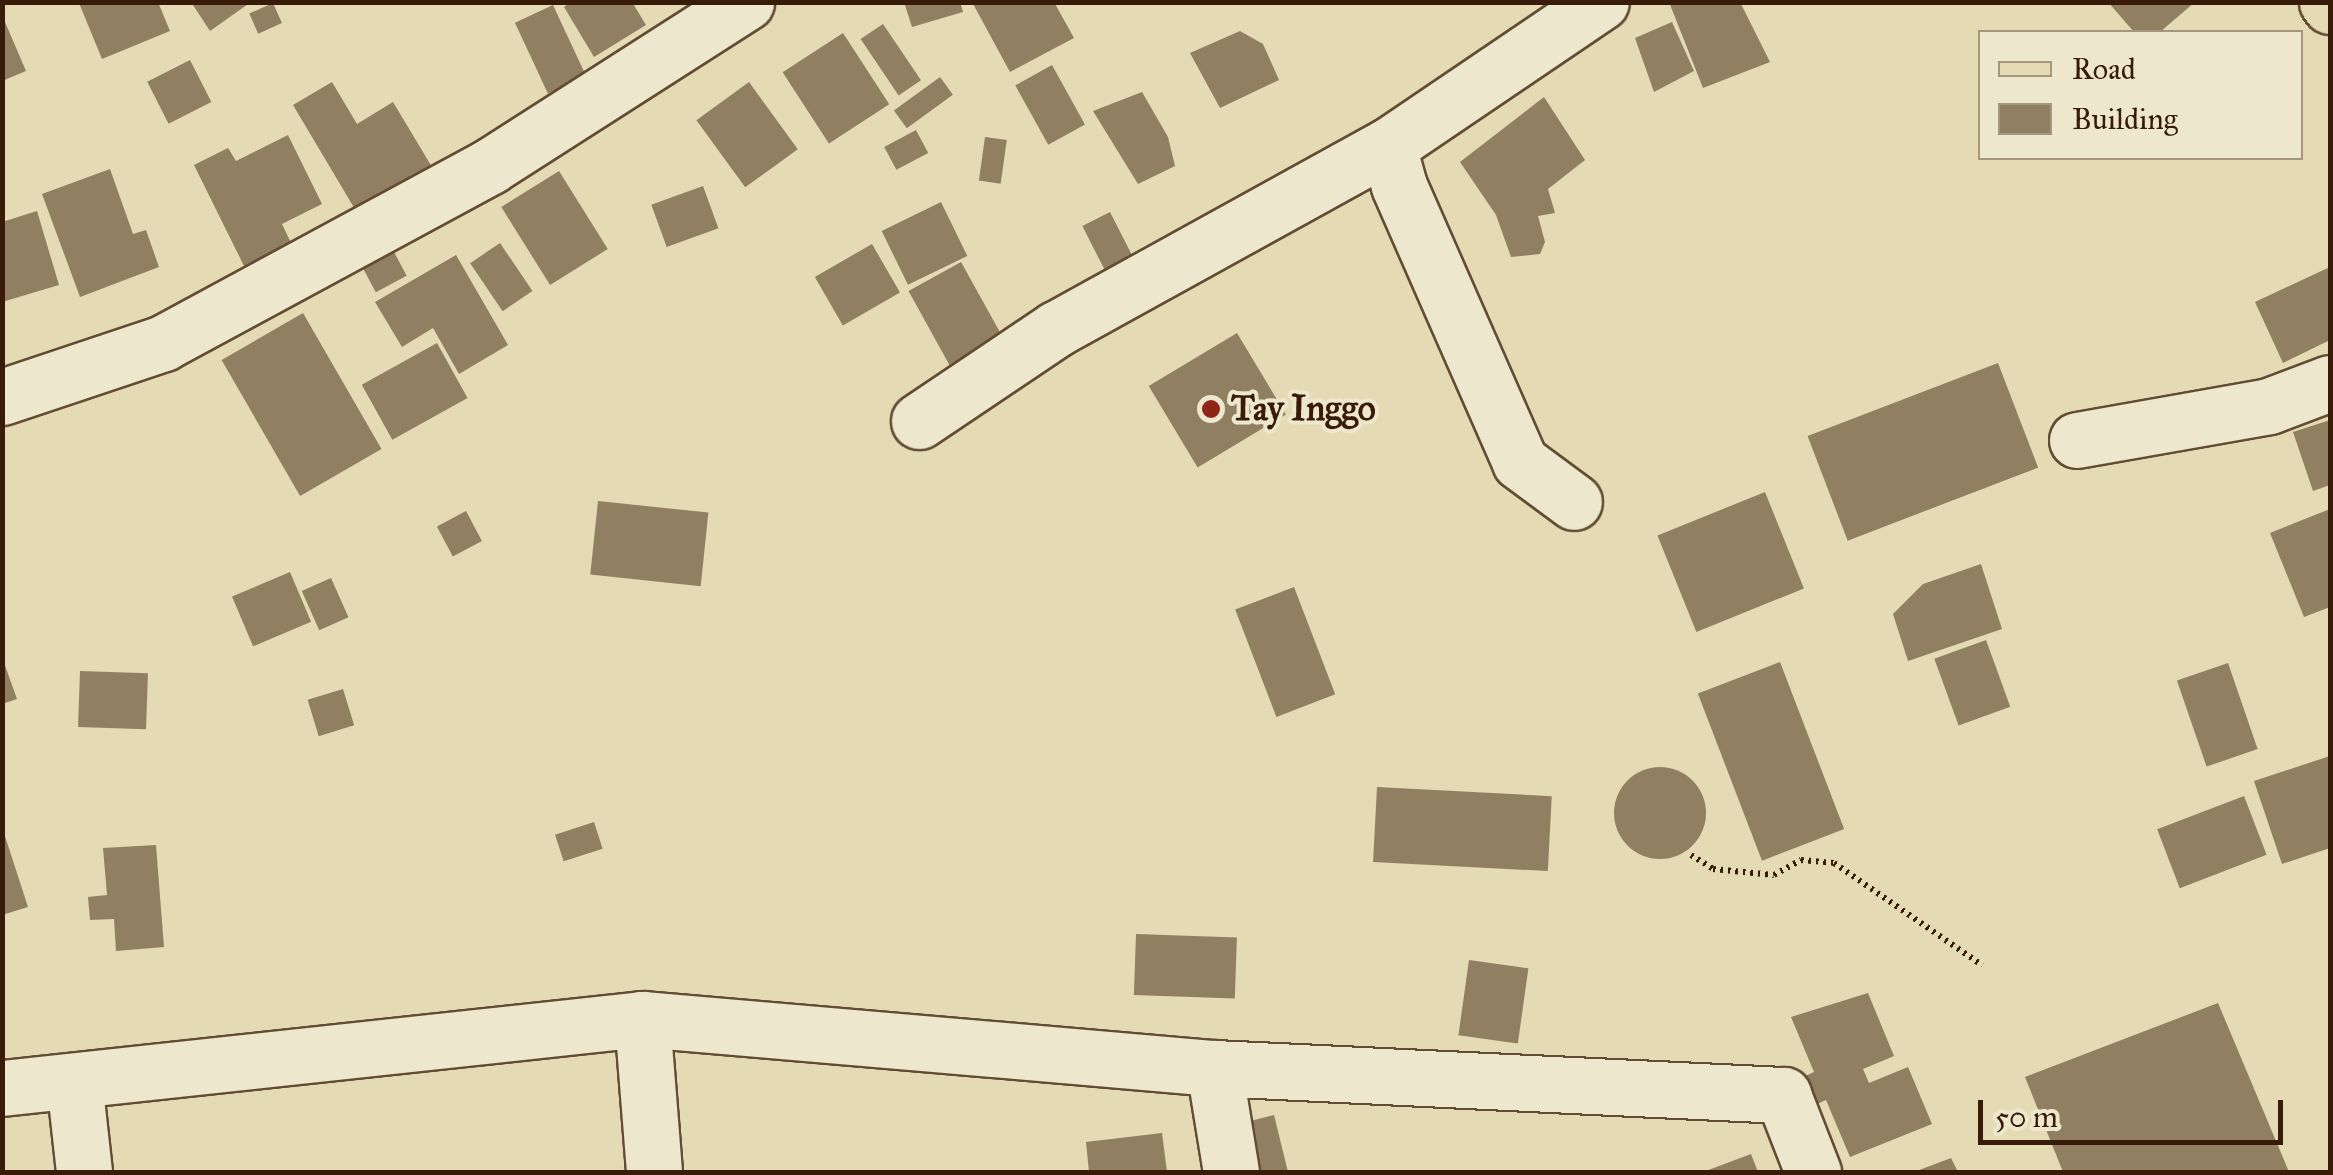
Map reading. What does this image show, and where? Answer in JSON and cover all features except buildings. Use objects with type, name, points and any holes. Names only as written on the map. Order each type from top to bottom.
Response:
[{"type":"street","points":[[2,397],[180,334],[490,166],[746,2]]},
{"type":"street","points":[[919,421],[1056,329],[1388,146],[1600,2]]},
{"type":"street","points":[[1388,146],[1399,186],[1520,462],[1574,502]]},
{"type":"street","points":[[2078,440],[2269,406],[2330,383]]},
{"type":"street","points":[[642,1019],[654,1172]]},
{"type":"street","points":[[2,1088],[642,1019],[1214,1068],[1783,1095],[1814,1172]]},
{"type":"street","points":[[1214,1068],[1231,1172]]},
{"type":"street","points":[[74,1081],[84,1172]]},
{"type":"path","points":[[1692,855],[1713,869],[1774,874],[1801,860],[1834,863],[1982,965]]},
{"type":"place","name":"Tay Inggo","points":[[1211,409]]}]
